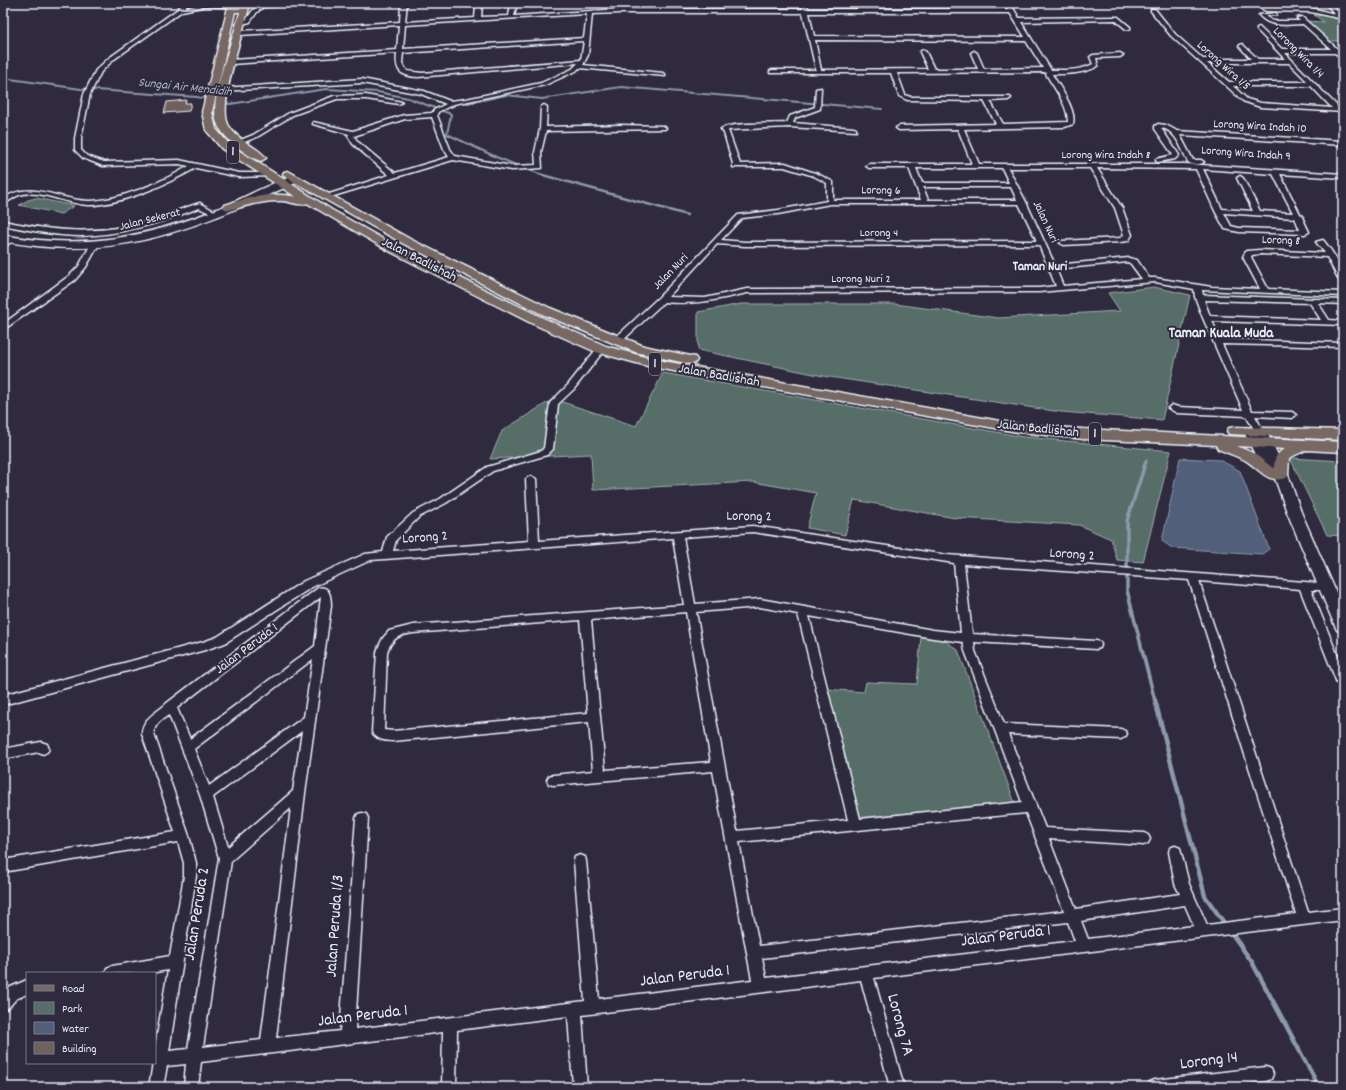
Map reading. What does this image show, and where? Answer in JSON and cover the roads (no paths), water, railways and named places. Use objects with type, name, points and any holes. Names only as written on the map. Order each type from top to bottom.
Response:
[{"type":"main road","points":[[210,7],[220,3]]},
{"type":"main road","name":"Jalan Badlishah","points":[[246,3],[222,97],[222,122],[239,142],[325,197],[408,242],[546,310],[617,341],[640,349],[686,359],[938,410],[1056,432],[1201,440],[1343,435]]},
{"type":"main road","points":[[182,6],[197,5],[225,10],[234,6],[238,10],[236,24],[240,27]]},
{"type":"main road","name":"Jalan Badlishah","points":[[234,6],[210,99],[208,120],[212,131],[220,142],[283,185],[393,249],[538,321],[601,349],[651,363],[938,410],[1077,424],[1258,437],[1303,445],[1343,447]]},
{"type":"main road","points":[[246,200],[261,189],[266,182],[267,175]]},
{"type":"main road","points":[[229,207],[262,198],[278,197],[298,200],[328,212]]},
{"type":"main road","points":[[1201,440],[1241,452],[1276,475],[1282,456],[1303,445]]},
{"type":"street","points":[[240,27],[248,21],[255,11],[262,6],[312,3]]},
{"type":"street","points":[[404,3],[400,64],[401,70],[406,74],[416,75],[581,64],[663,75]]},
{"type":"street","points":[[510,17],[514,3]]},
{"type":"street","points":[[682,3],[683,11]]},
{"type":"street","points":[[737,3],[738,11]]},
{"type":"street","points":[[804,3],[819,72]]},
{"type":"street","points":[[899,128],[1065,126],[1071,123],[1069,109],[1007,3]]},
{"type":"street","points":[[1328,3],[1340,16]]},
{"type":"street","points":[[770,11],[772,4]]},
{"type":"street","points":[[1254,4],[1266,9],[1311,10],[1340,16]]},
{"type":"street","points":[[182,6],[104,64],[90,84],[77,146],[85,157],[96,162],[108,164],[174,162],[196,165],[239,175],[267,175]]},
{"type":"street","points":[[478,18],[479,6]]},
{"type":"street","points":[[240,27],[402,23],[590,12],[805,10],[1012,11]]},
{"type":"street","name":"Lorong Wira 1/5","points":[[1153,10],[1173,35],[1245,100],[1260,105],[1340,109]]},
{"type":"street","points":[[1291,10],[1343,57]]},
{"type":"street","points":[[434,115],[436,111],[452,103],[543,84],[558,79],[581,64],[588,39],[590,12]]},
{"type":"street","points":[[1296,14],[1262,15],[1271,23],[1304,22]]},
{"type":"street","points":[[1018,20],[1079,20],[1090,25],[1098,24],[1094,19],[1118,18],[1128,28]]},
{"type":"street","name":"Lorong Wira 1/4","points":[[1259,29],[1340,109]]},
{"type":"street","points":[[812,38],[1029,39]]},
{"type":"street","points":[[231,62],[588,39]]},
{"type":"street","points":[[1242,46],[1256,61]]},
{"type":"street","points":[[1281,51],[1336,50]]},
{"type":"street","points":[[923,52],[932,72]]},
{"type":"street","points":[[974,53],[982,71]]},
{"type":"street","points":[[772,72],[894,73],[1071,71],[1095,66],[1093,57],[1120,55]]},
{"type":"street","points":[[1202,61],[1291,61]]},
{"type":"street","points":[[894,73],[902,96],[909,99],[1008,98]]},
{"type":"street","points":[[222,97],[362,81],[422,92],[452,103]]},
{"type":"street","points":[[1227,84],[1313,84]]},
{"type":"street","points":[[789,125],[792,118],[811,111],[819,104],[819,89]]},
{"type":"street","points":[[239,142],[255,136],[291,114],[331,98],[352,96],[399,102]]},
{"type":"street","points":[[986,99],[1001,127]]},
{"type":"street","points":[[325,197],[393,175],[453,158],[518,168],[540,167],[538,152],[543,129],[544,107]]},
{"type":"street","points":[[315,123],[353,133],[404,117],[434,115]]},
{"type":"street","points":[[434,115],[447,150],[453,158]]},
{"type":"street","points":[[830,202],[830,182],[816,175],[785,166],[736,166],[727,132],[724,129],[736,126],[789,125],[854,130]]},
{"type":"street","points":[[543,129],[628,126],[663,128]]},
{"type":"street","points":[[1061,166],[1059,162],[1064,161],[1164,160],[1173,158],[1176,153],[1158,126],[1169,127],[1175,133]]},
{"type":"street","points":[[961,128],[976,166]]},
{"type":"street","points":[[353,133],[350,136],[354,142],[393,175]]},
{"type":"street","name":"Lorong Wira Indah 10","points":[[1175,133],[1343,143]]},
{"type":"street","name":"Lorong Wira Indah 9","points":[[1175,133],[1195,165],[1343,171]]},
{"type":"street","points":[[3,202],[15,194],[27,192],[82,203],[101,202],[172,179],[196,165]]},
{"type":"street","points":[[1195,165],[1228,227],[1239,230],[1305,232],[1299,216],[1276,172]]},
{"type":"street","name":"Lorong Wira Indah 8","points":[[870,166],[1195,165],[1343,176]]},
{"type":"street","points":[[912,166],[926,203]]},
{"type":"street","name":"Jalan Nuri","points":[[1004,166],[1042,243],[1061,289]]},
{"type":"street","points":[[1064,243],[1120,240],[1125,239],[1128,235],[1127,225],[1122,214],[1092,166]]},
{"type":"street","points":[[1240,178],[1257,213]]},
{"type":"street","name":"Jalan Sekerat","points":[[6,241],[51,246],[95,244],[152,235],[214,213],[296,179]]},
{"type":"street","points":[[919,185],[1014,185]]},
{"type":"street","name":"Lorong 6","points":[[740,216],[778,212],[830,202],[1022,202]]},
{"type":"street","points":[[3,223],[45,231],[74,234],[106,232],[141,226],[200,205],[214,213]]},
{"type":"street","points":[[1219,211],[1299,216]]},
{"type":"street","name":"Jalan Nuri","points":[[617,341],[662,299],[740,216]]},
{"type":"street","name":"Lorong 4","points":[[716,242],[745,244],[1042,243]]},
{"type":"street","points":[[1320,242],[1330,255],[1343,280]]},
{"type":"street","points":[[3,328],[72,278],[82,267],[95,244]]},
{"type":"street","name":"Lorong 8","points":[[1265,291],[1247,257],[1249,254],[1260,252],[1330,255]]},
{"type":"street","points":[[1052,267],[1129,260],[1134,262],[1147,281]]},
{"type":"street","name":"Lorong Nuri 2","points":[[662,299],[682,301],[705,300],[736,292],[753,291],[878,292],[1061,289],[1160,280],[1198,287],[1343,294]]},
{"type":"street","points":[[1198,287],[1199,297],[1207,318],[1247,413],[1294,512],[1343,626]]},
{"type":"street","points":[[1199,297],[1343,302]]},
{"type":"street","points":[[1313,301],[1326,322]]},
{"type":"street","points":[[1207,318],[1343,323]]},
{"type":"street","points":[[1217,340],[1343,345]]},
{"type":"street","points":[[3,700],[159,660],[209,645],[254,620],[302,588],[369,557],[387,555],[391,539],[416,515],[448,498],[490,469],[544,454],[548,448],[554,403],[570,388],[601,349]]},
{"type":"street","points":[[1172,408],[1177,410],[1292,415]]},
{"type":"street","points":[[531,479],[534,545]]},
{"type":"street","name":"Lorong 2","points":[[387,555],[753,529],[959,560],[1327,587]]},
{"type":"street","points":[[677,534],[731,837],[760,986]]},
{"type":"street","points":[[959,560],[967,638],[1039,833],[1084,946]]},
{"type":"street","points":[[1193,578],[1304,919]]},
{"type":"street","points":[[1304,586],[1343,683]]},
{"type":"street","name":"Jalan Peruda 1","points":[[156,1087],[159,1060],[190,876],[190,863],[183,836],[148,734],[148,727],[152,721],[171,706],[322,591],[326,596],[326,606],[320,648]]},
{"type":"street","points":[[593,717],[386,736],[378,732],[382,652],[385,642],[390,635],[413,628],[760,603],[933,634],[967,638],[1096,645]]},
{"type":"street","points":[[802,610],[810,650],[855,824]]},
{"type":"street","points":[[585,615],[599,775]]},
{"type":"street","points":[[268,1046],[309,720],[320,648]]},
{"type":"street","points":[[188,748],[320,648]]},
{"type":"street","name":"Jalan Peruda 2","points":[[171,706],[206,795],[225,858],[194,1056],[191,1087]]},
{"type":"street","points":[[206,795],[309,720]]},
{"type":"street","points":[[1000,730],[1121,734]]},
{"type":"street","points":[[3,754],[41,746],[44,749]]},
{"type":"street","points":[[553,780],[718,766]]},
{"type":"street","points":[[225,858],[300,794]]},
{"type":"street","points":[[731,837],[1030,807]]},
{"type":"street","name":"Jalan Peruda 1/3","points":[[347,1037],[362,818]]},
{"type":"street","points":[[1039,833],[1144,839]]},
{"type":"street","points":[[3,866],[183,836]]},
{"type":"street","points":[[1175,852],[1188,899],[1209,931]]},
{"type":"street","points":[[580,860],[593,1007]]},
{"type":"street","points":[[753,953],[1071,916],[1188,899]]},
{"type":"street","name":"Jalan Peruda 1","points":[[159,1060],[1343,914]]},
{"type":"street","points":[[118,972],[176,962]]},
{"type":"street","name":"Lorong 7A","points":[[866,973],[897,1087]]},
{"type":"street","points":[[3,1003],[11,994],[26,987]]},
{"type":"street","points":[[575,1009],[580,1087]]},
{"type":"street","points":[[449,1087],[450,1024]]},
{"type":"street","name":"Lorong 14","points":[[1162,1087],[1266,1074]]},
{"type":"water","points":[[1180,458],[1220,460],[1240,471],[1269,549],[1262,554],[1172,548],[1162,541]]},
{"type":"waterway","name":"Sungai Air Mendidih","points":[[3,78],[81,89],[197,97],[230,104],[326,89],[378,92],[408,98],[435,108]]},
{"type":"waterway","points":[[464,104],[506,95],[542,99],[621,87],[882,109]]},
{"type":"waterway","points":[[441,110],[454,106]]},
{"type":"waterway","points":[[440,110],[451,114],[447,134],[496,157],[541,174]]},
{"type":"waterway","points":[[541,174],[687,215]]},
{"type":"waterway","points":[[1146,461],[1127,521],[1127,590],[1155,701]]},
{"type":"waterway","points":[[1155,700],[1205,896],[1252,962],[1319,1087]]},
{"type":"district","name":"Taman Nuri","points":[[1040,267]]},
{"type":"district","name":"Taman Kuala Muda","points":[[1221,334]]}]
